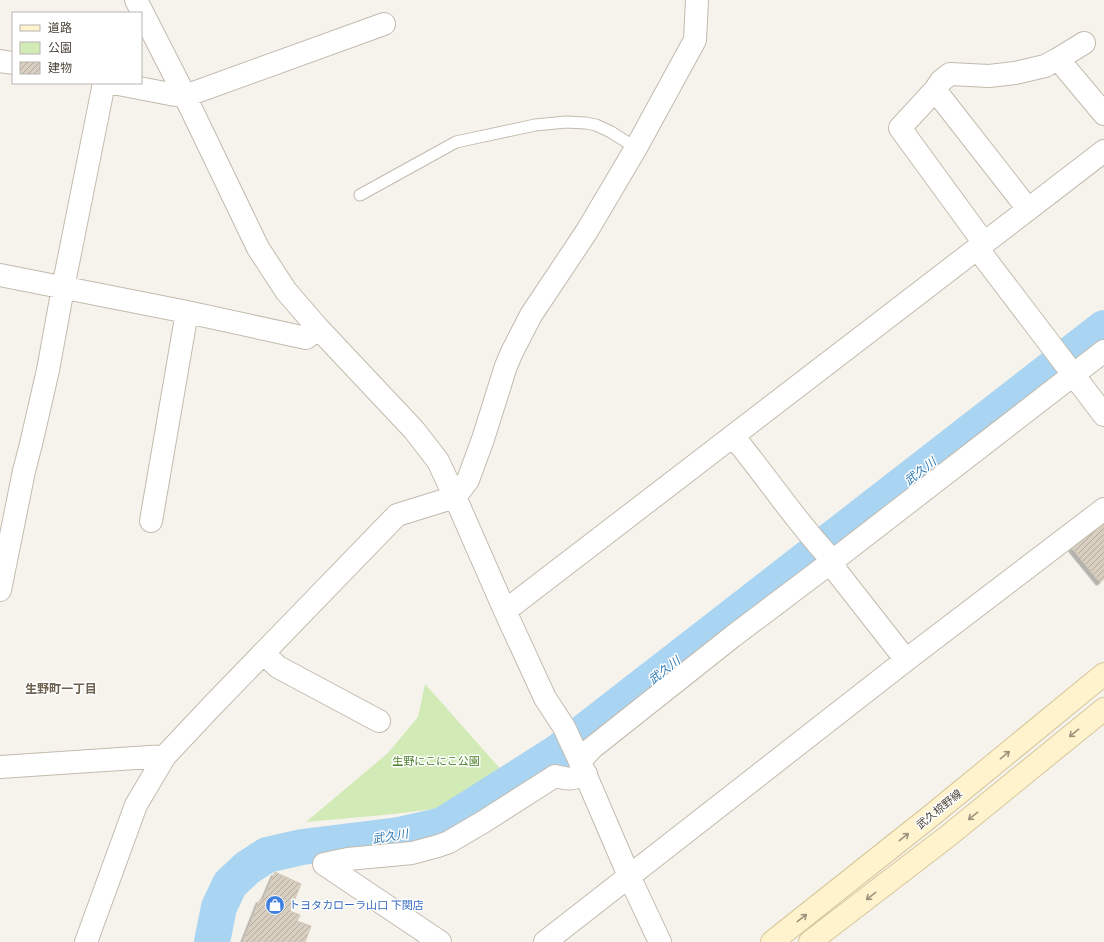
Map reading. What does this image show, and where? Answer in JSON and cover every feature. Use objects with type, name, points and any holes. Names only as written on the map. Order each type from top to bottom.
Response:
[{"type":"main road","name":"武久椋野線","points":[[772,942],[932,815],[1104,674]]},
{"type":"main road","points":[[810,942],[948,836],[1104,709]]},
{"type":"street","points":[[136,0],[185,96],[258,248],[286,291],[318,328],[414,430],[438,461],[545,698],[564,727],[581,763],[629,876],[660,942]]},
{"type":"street","points":[[86,942],[136,805],[166,756],[263,653],[397,515],[455,497],[468,480],[483,439],[506,366],[531,315],[587,231],[636,148],[695,40],[697,0]]},
{"type":"street","points":[[118,84],[185,96],[384,24]]},
{"type":"street","points":[[1084,43],[1058,60],[1045,66],[1015,73],[977,76],[950,74],[941,81],[935,90],[900,128],[980,245],[1054,349],[1104,414]]},
{"type":"street","points":[[1058,60],[1104,114]]},
{"type":"street","points":[[0,61],[12,63]]},
{"type":"street","points":[[0,590],[24,471],[32,444],[48,370],[104,84]]},
{"type":"street","points":[[935,90],[1028,209]]},
{"type":"street","points":[[505,611],[1104,151]]},
{"type":"street","points":[[0,275],[187,312],[306,338],[318,328]]},
{"type":"street","points":[[151,521],[187,312]]},
{"type":"street","points":[[440,942],[324,864],[355,858],[412,853],[438,846],[449,842],[483,822],[555,776],[564,779],[572,779],[592,748],[616,728],[1072,372],[1104,351]]},
{"type":"street","points":[[733,436],[831,560],[906,660]]},
{"type":"street","points":[[545,942],[906,660],[1104,509]]},
{"type":"street","points":[[263,653],[278,667],[379,721]]},
{"type":"street","points":[[0,767],[166,756]]},
{"type":"lane","points":[[360,195],[456,142],[535,125],[566,122],[596,125],[611,132],[636,148]]},
{"type":"green space","name":"生野にこにこ公園","points":[[425,684],[504,773],[441,808],[306,822],[388,753],[418,717]]},
{"type":"building","points":[[1104,524],[1104,579],[1100,582],[1072,548]]},
{"type":"building","name":"トヨタカローラ山口 下関店","points":[[275,872],[301,884],[290,911],[300,915],[297,921],[311,926],[305,942],[243,942],[260,899],[263,900]]},
{"type":"waterway","name":"武久川","points":[[212,942],[219,907],[230,884],[247,868],[267,855],[302,847],[399,835],[443,825],[558,752],[1104,328]]},
{"type":"place","name":"トヨタカローラ山口 下関店","points":[[275,905]]},
{"type":"district","name":"生野町一丁目","points":[[61,688]]}]
